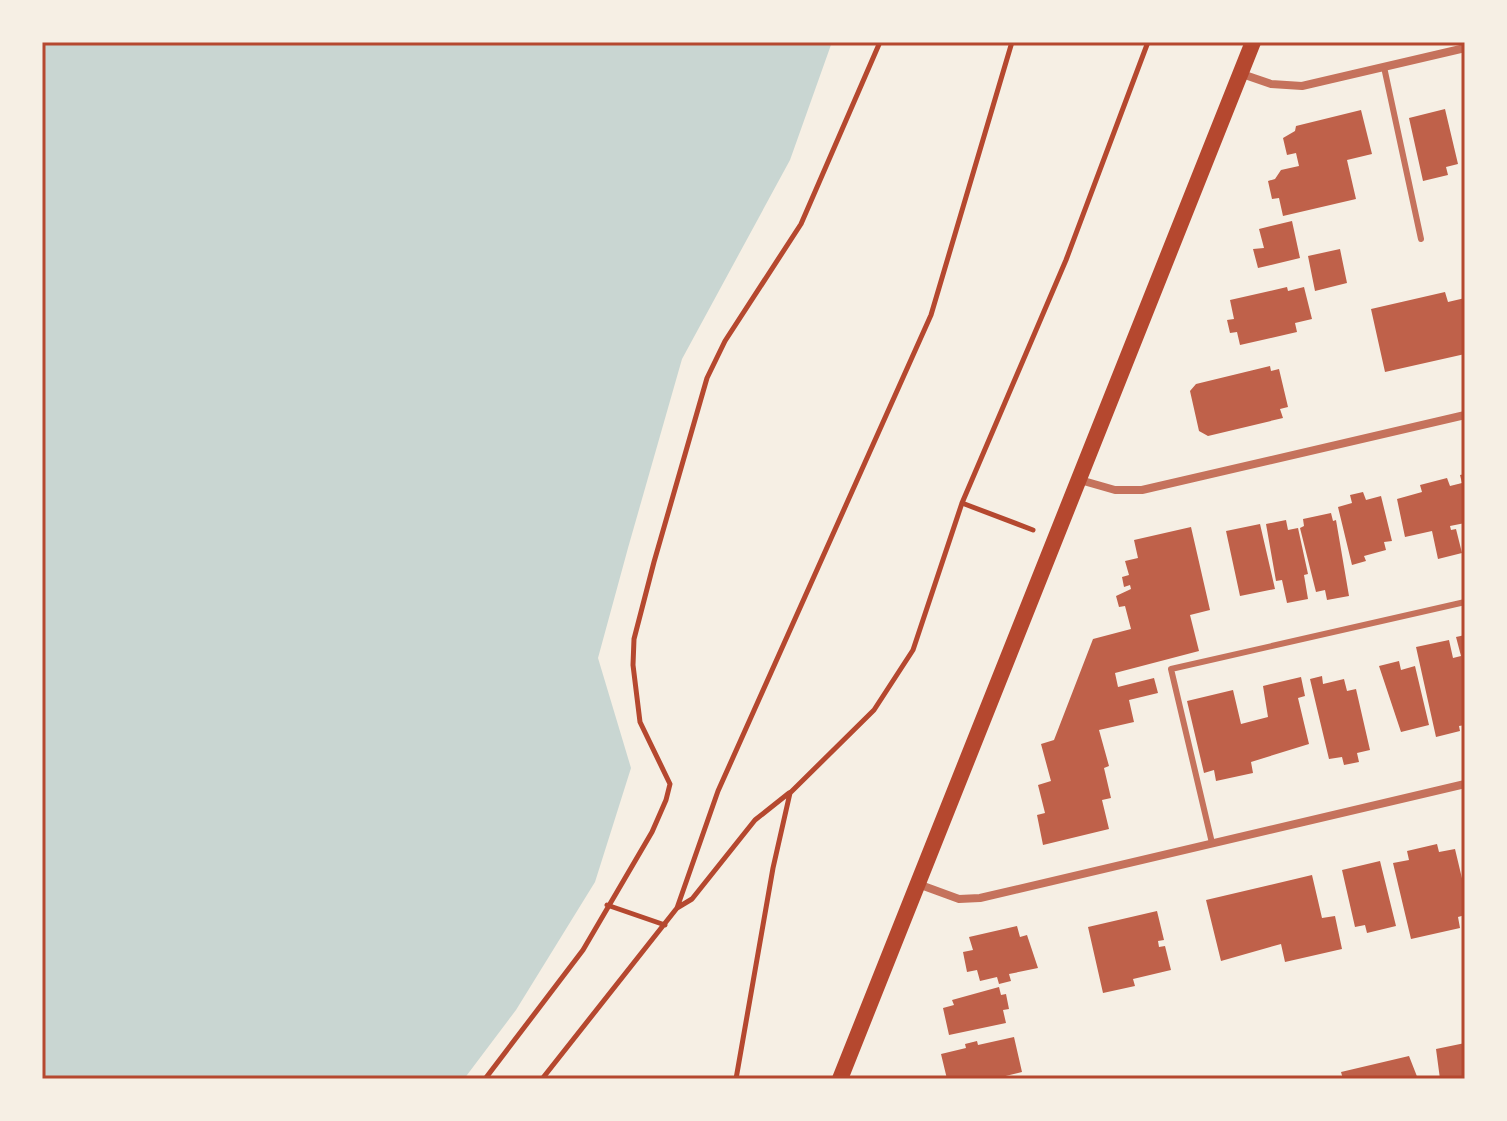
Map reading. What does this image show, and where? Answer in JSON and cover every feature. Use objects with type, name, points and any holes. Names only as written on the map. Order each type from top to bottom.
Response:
[{"type":"main road","points":[[840,1079],[1253,42]]},
{"type":"street","points":[[1242,74],[1271,84],[1302,86],[1465,48]]},
{"type":"street","points":[[1080,480],[1115,490],[1142,490],[1465,415]]},
{"type":"street","points":[[918,884],[969,899],[1465,784]]},
{"type":"lane","points":[[1384,67],[1421,239]]},
{"type":"lane","points":[[1212,843],[1171,669],[1465,602]]},
{"type":"path","points":[[485,1079],[583,950],[652,832],[670,784],[640,722],[634,639],[707,378],[725,341],[801,224],[880,42]]},
{"type":"path","points":[[542,1079],[677,908],[718,791],[931,315],[1012,42]]},
{"type":"path","points":[[677,908],[692,899],[755,820],[790,793],[874,710],[913,650],[962,503],[1066,260],[1148,42]]},
{"type":"path","points":[[962,503],[1034,531]]},
{"type":"path","points":[[736,1079],[773,868],[790,793]]},
{"type":"path","points":[[607,905],[665,925]]},
{"type":"shaded area","points":[[42,42],[832,42],[790,160],[682,359],[628,548],[598,658],[631,768],[595,882],[516,1010],[464,1079],[42,1079]]},
{"type":"building","points":[[1445,109],[1458,164],[1446,167],[1448,175],[1423,181],[1409,118]]},
{"type":"building","points":[[1361,110],[1372,154],[1347,160],[1356,199],[1283,216],[1279,198],[1272,199],[1268,181],[1275,179],[1281,170],[1299,166],[1296,153],[1287,155],[1283,138],[1295,131],[1296,126]]},
{"type":"building","points":[[1292,221],[1300,258],[1258,268],[1253,249],[1264,248],[1259,229]]},
{"type":"building","points":[[1340,249],[1347,283],[1315,291],[1308,256]]},
{"type":"building","points":[[1287,287],[1288,291],[1304,287],[1312,319],[1295,323],[1297,332],[1240,345],[1237,332],[1230,333],[1227,320],[1234,319],[1230,300]]},
{"type":"building","points":[[1445,292],[1448,302],[1465,298],[1465,354],[1385,372],[1371,309]]},
{"type":"building","points":[[1270,366],[1271,371],[1279,369],[1288,407],[1280,409],[1283,418],[1208,436],[1199,431],[1190,391],[1196,384]]},
{"type":"building","points":[[1465,474],[1465,523],[1450,526],[1451,530],[1456,529],[1462,553],[1438,559],[1432,531],[1405,537],[1397,499],[1422,492],[1420,485],[1447,478],[1450,486],[1462,483],[1460,475]]},
{"type":"building","points":[[1363,492],[1366,500],[1381,496],[1392,541],[1384,542],[1386,550],[1364,556],[1366,561],[1352,565],[1338,507],[1352,503],[1350,495]]},
{"type":"building","points":[[1331,513],[1333,521],[1336,520],[1349,596],[1327,600],[1325,590],[1316,592],[1300,528],[1304,526],[1303,519]]},
{"type":"building","points":[[1286,520],[1288,530],[1298,528],[1308,574],[1304,575],[1308,599],[1287,603],[1282,580],[1276,581],[1266,524]]},
{"type":"building","points":[[1260,524],[1275,589],[1240,596],[1226,531]]},
{"type":"building","points":[[1191,527],[1210,610],[1190,615],[1199,651],[1115,673],[1118,687],[1154,678],[1158,693],[1129,700],[1134,722],[1099,730],[1109,766],[1104,768],[1111,798],[1102,800],[1109,829],[1043,845],[1037,815],[1045,813],[1038,785],[1051,781],[1041,744],[1054,740],[1093,639],[1131,629],[1125,606],[1119,607],[1116,596],[1131,589],[1130,585],[1124,587],[1122,577],[1129,575],[1125,561],[1138,558],[1134,540]]},
{"type":"building","points":[[1465,635],[1465,725],[1459,726],[1460,731],[1436,737],[1416,647],[1449,640],[1453,658],[1461,656],[1456,637]]},
{"type":"building","points":[[1399,661],[1401,670],[1415,666],[1429,725],[1401,732],[1379,666]]},
{"type":"building","points":[[1322,676],[1323,684],[1344,679],[1347,691],[1356,689],[1370,750],[1357,753],[1359,762],[1344,765],[1342,757],[1329,759],[1310,679]]},
{"type":"building","points":[[1301,677],[1305,696],[1298,698],[1309,744],[1251,762],[1253,773],[1216,781],[1214,770],[1204,773],[1187,701],[1233,690],[1241,724],[1268,717],[1263,686]]},
{"type":"building","points":[[1437,844],[1439,852],[1455,849],[1465,891],[1465,915],[1458,917],[1460,928],[1411,939],[1393,863],[1409,860],[1407,851]]},
{"type":"building","points":[[1380,861],[1396,926],[1367,933],[1365,925],[1355,927],[1342,870]]},
{"type":"building","points":[[1312,875],[1322,918],[1335,916],[1342,949],[1285,962],[1281,944],[1221,961],[1206,900]]},
{"type":"building","points":[[1157,911],[1164,940],[1158,941],[1159,947],[1165,946],[1171,970],[1133,979],[1135,986],[1103,993],[1088,927]]},
{"type":"building","points":[[1017,926],[1020,937],[1027,935],[1038,968],[1009,974],[1011,981],[999,984],[997,977],[980,981],[977,970],[967,972],[963,952],[973,950],[969,937]]},
{"type":"building","points":[[999,987],[1001,995],[1006,994],[1009,1009],[1003,1010],[1006,1023],[949,1035],[943,1008],[954,1005],[952,1000]]},
{"type":"building","points":[[1014,1037],[1022,1072],[993,1079],[947,1079],[941,1054],[966,1048],[965,1044],[977,1041],[978,1045]]},
{"type":"building","points":[[1465,1043],[1465,1079],[1440,1079],[1436,1049]]},
{"type":"building","points":[[1409,1056],[1418,1079],[1343,1079],[1341,1072]]}]
